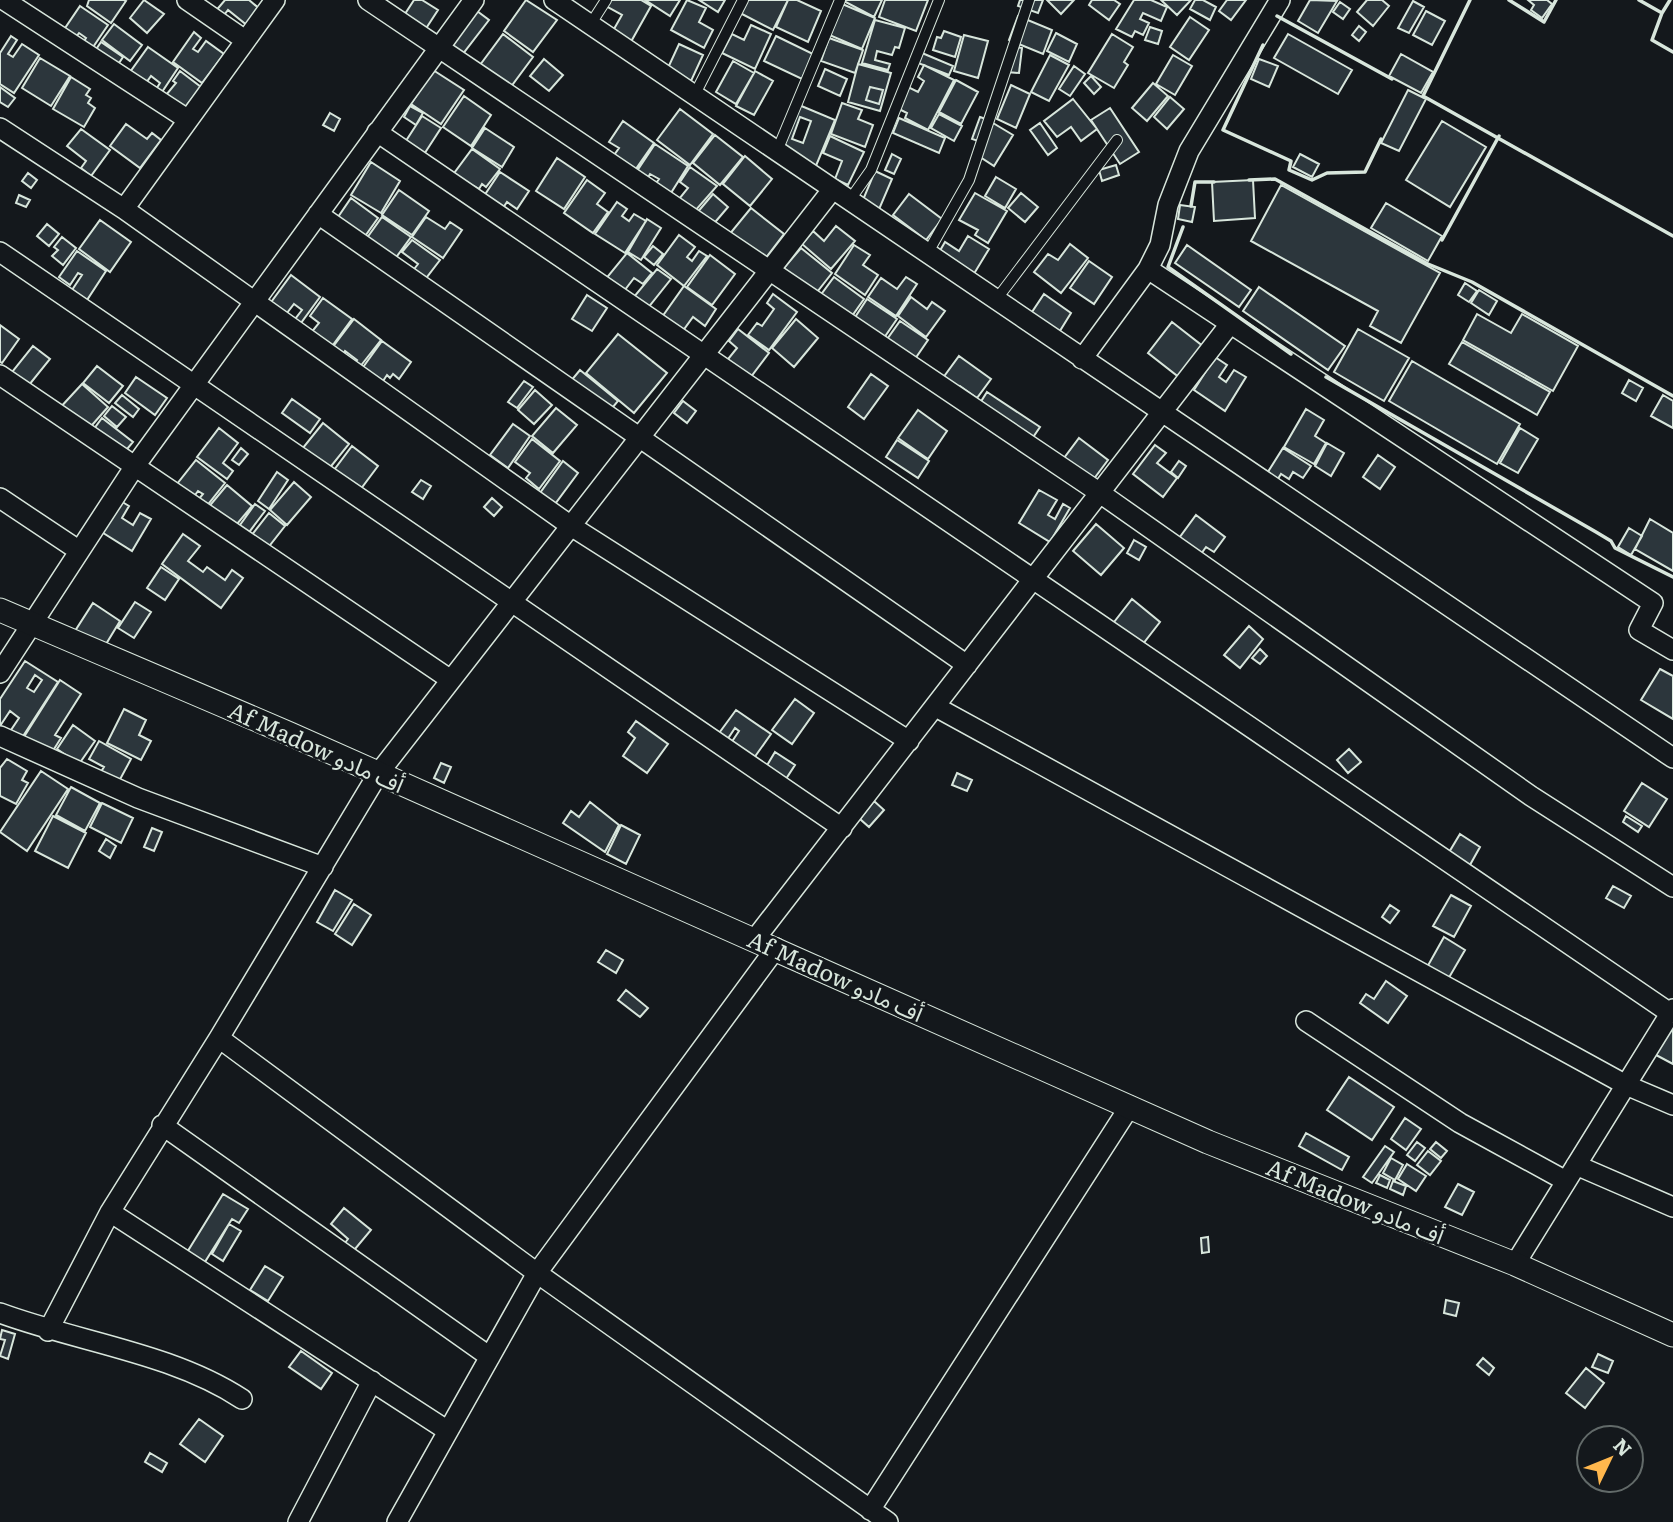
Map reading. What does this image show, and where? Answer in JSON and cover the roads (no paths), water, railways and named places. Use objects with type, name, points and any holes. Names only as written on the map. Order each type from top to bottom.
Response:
[{"type":"street","points":[[4,0],[187,119]]},
{"type":"street","points":[[187,0],[245,40]]},
{"type":"street","points":[[124,209],[275,0]]},
{"type":"street","points":[[368,0],[1100,493],[1531,796],[1673,887]]},
{"type":"street","points":[[0,673],[135,466],[474,0]]},
{"type":"street","points":[[554,0],[1673,758]]},
{"type":"street","points":[[1082,359],[1148,269],[1160,245],[1168,205],[1189,150],[1280,0]]},
{"type":"street","points":[[0,128],[124,209],[571,526],[909,741]]},
{"type":"street","points":[[377,132],[1672,1011],[1515,1264]]},
{"type":"street","points":[[48,1331],[110,1212],[162,1125],[219,1038],[378,774],[832,190]]},
{"type":"street","points":[[318,214],[967,665]]},
{"type":"street","points":[[0,252],[510,604],[842,828]]},
{"type":"street","points":[[1148,269],[1653,603],[1639,630],[1673,650]]},
{"type":"street","points":[[397,1522],[537,1273],[766,944],[842,828],[1230,324]]},
{"type":"street","points":[[0,375],[451,680]]},
{"type":"street","points":[[0,498],[78,550]]},
{"type":"street","name":"Af Madow أف مادو","points":[[0,610],[766,944],[1221,1147],[1515,1264],[1673,1335]]},
{"type":"street","points":[[936,707],[1626,1084],[1673,1105]]},
{"type":"street","points":[[0,736],[138,798],[323,867]]},
{"type":"street","points":[[1306,1021],[1460,1123],[1571,1173],[1673,1207]]},
{"type":"street","points":[[219,1038],[537,1273],[888,1522]]},
{"type":"street","points":[[870,1510],[1130,1106]]},
{"type":"street","points":[[162,1125],[490,1357]]},
{"type":"street","points":[[110,1212],[448,1431]]},
{"type":"street","points":[[0,1313],[48,1331],[182,1368],[220,1385],[242,1399]]},
{"type":"street","points":[[298,1522],[372,1381]]},
{"type":"lane","points":[[590,25],[606,0]]},
{"type":"lane","points":[[694,96],[743,0]]},
{"type":"lane","points":[[777,152],[840,0]]},
{"type":"lane","points":[[849,201],[871,170],[939,0]]},
{"type":"lane","points":[[927,254],[970,180],[1029,0]]},
{"type":"lane","points":[[996,300],[1117,140]]}]
